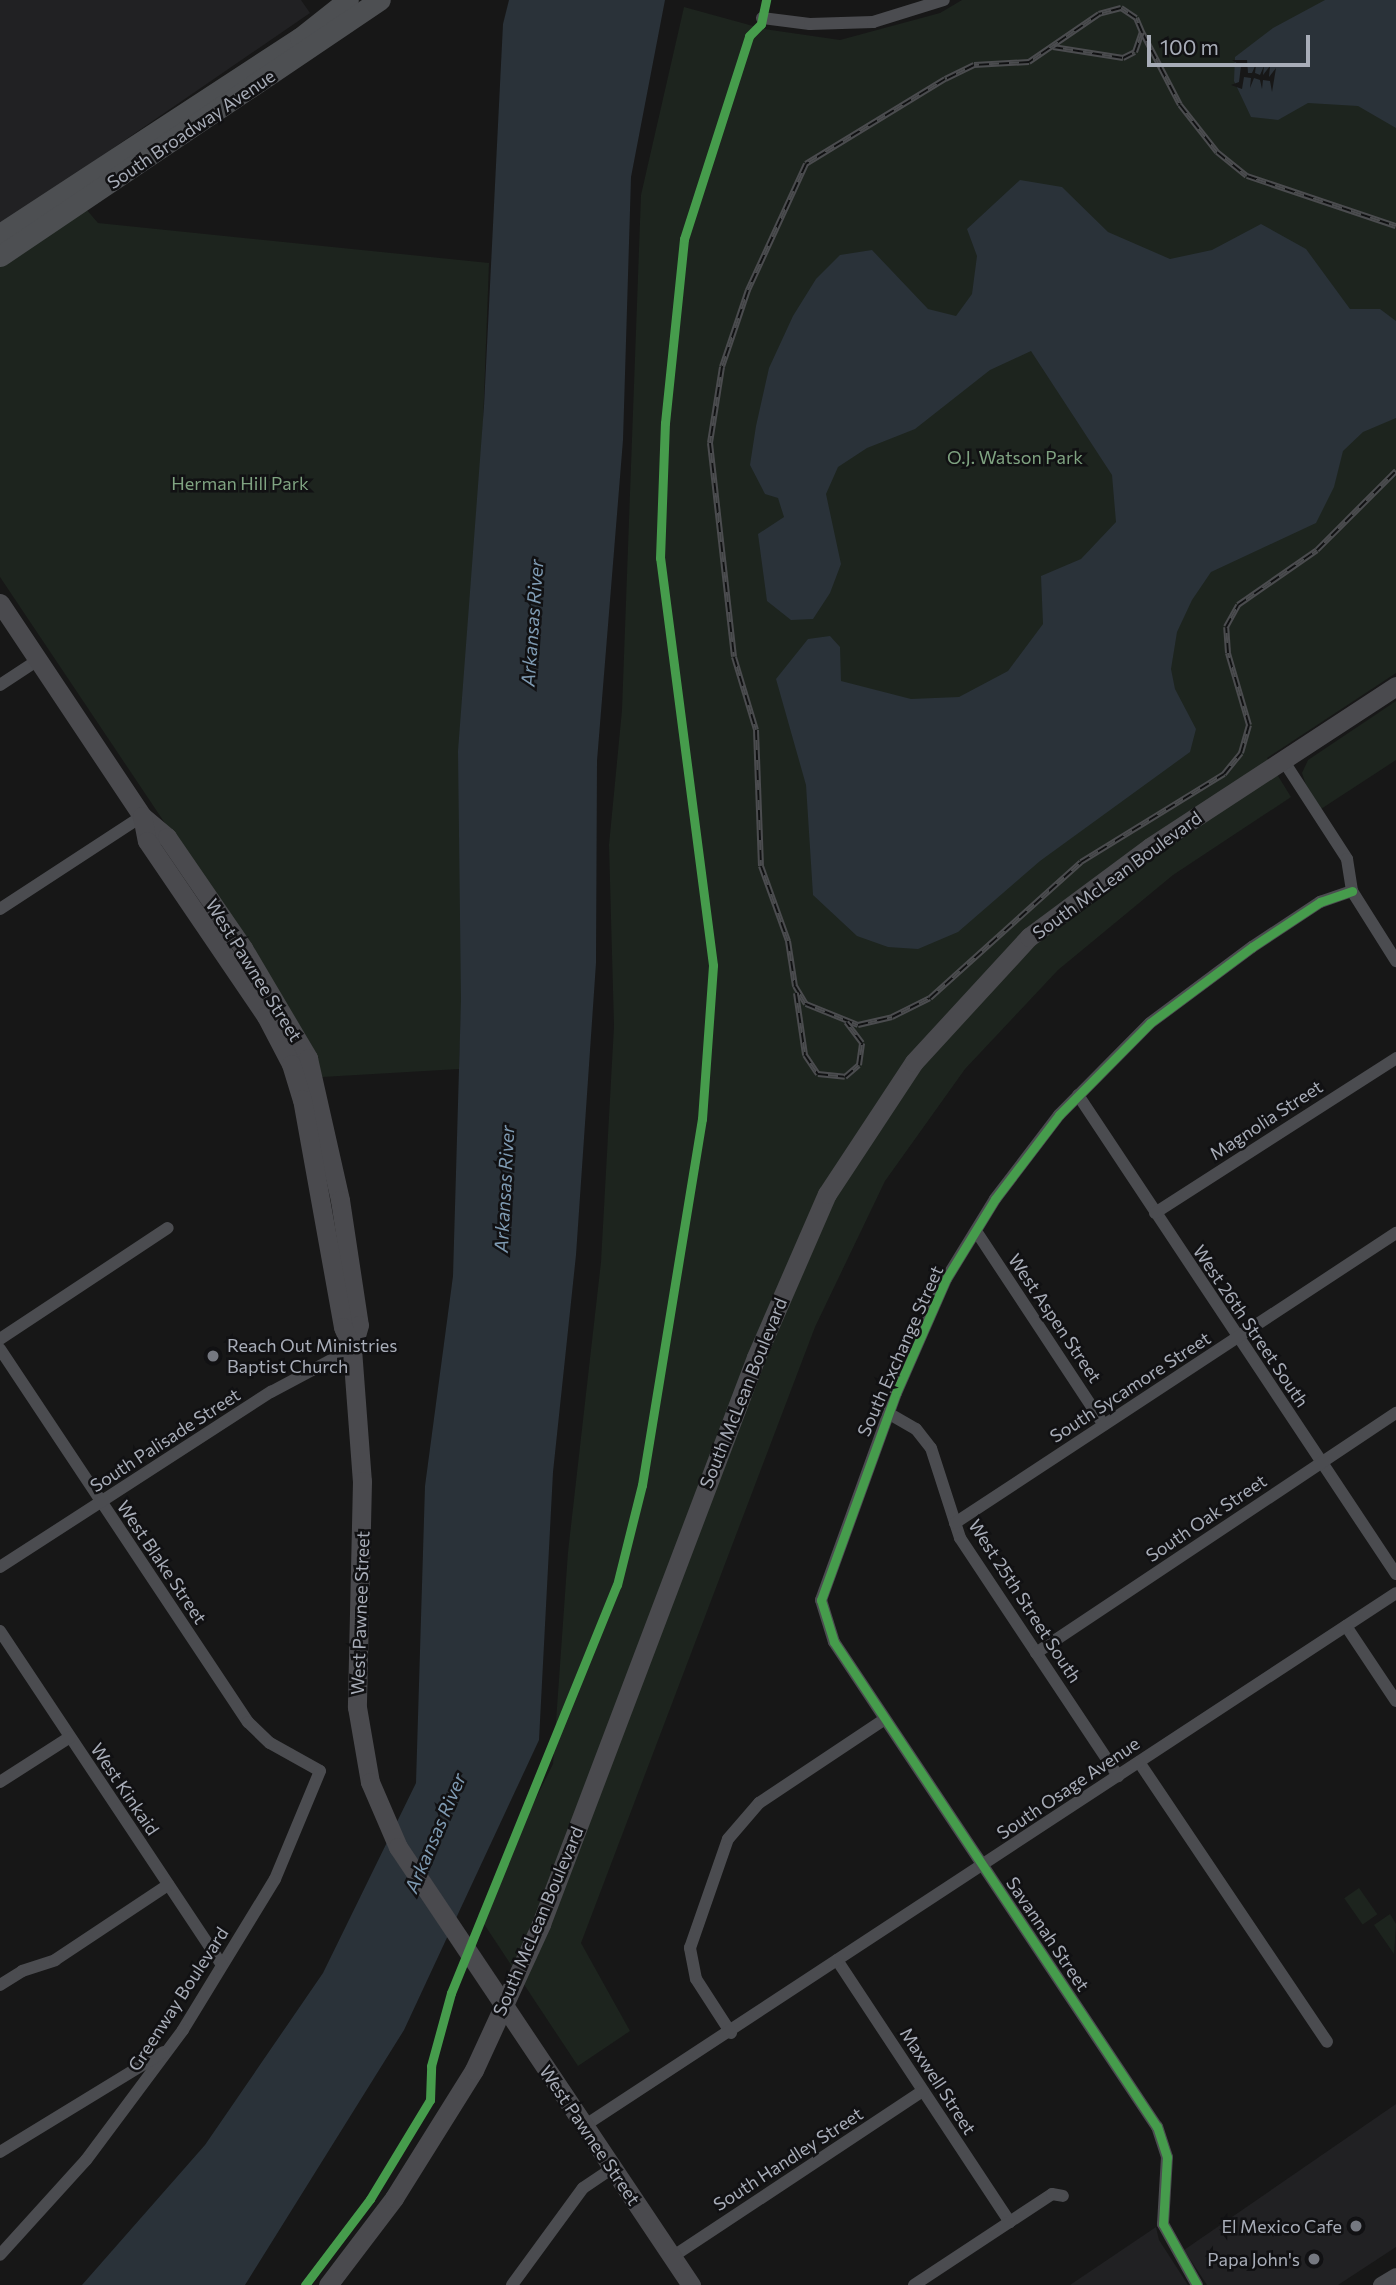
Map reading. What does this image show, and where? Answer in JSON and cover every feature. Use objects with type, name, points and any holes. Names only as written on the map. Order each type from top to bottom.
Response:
[{"type":"main road","name":"South Broadway Avenue","points":[[0,234],[337,11],[380,0]]},
{"type":"main road","name":"South Broadway Avenue","points":[[0,256],[337,11]]},
{"type":"main road","name":"West Pawnee Street","points":[[0,603],[142,816],[167,837],[249,958],[308,1058],[340,1200],[359,1325],[352,1349],[362,1480],[357,1707],[370,1782],[398,1847],[691,2285]]},
{"type":"main road","name":"South McLean Boulevard","points":[[328,2285],[394,2198],[474,2070],[541,1924],[756,1357],[827,1194],[914,1062],[1029,937],[1150,847],[1396,686]]},
{"type":"street","points":[[762,18],[810,24],[873,22],[944,0]]},
{"type":"street","points":[[0,685],[38,660]]},
{"type":"street","points":[[1283,760],[1347,859],[1352,891],[1396,961]]},
{"type":"street","points":[[0,909],[142,816]]},
{"type":"street","name":"South Exchange Street","points":[[822,1616],[823,1587],[888,1413],[946,1279],[1027,1157],[1078,1096],[1150,1023],[1320,902],[1352,891]]},
{"type":"street","name":"Magnolia Street","points":[[1155,1213],[1396,1058]]},
{"type":"street","name":"West 26th Street South","points":[[1078,1096],[1396,1574]]},
{"type":"street","points":[[0,1339],[168,1228]]},
{"type":"street","name":"West Aspen Street","points":[[976,1231],[1104,1424]]},
{"type":"street","name":"South Sycamore Street","points":[[954,1523],[1396,1233]]},
{"type":"street","name":"West Blake Street","points":[[0,1349],[248,1722],[270,1743],[320,1771]]},
{"type":"street","name":"South Palisade Street","points":[[0,1567],[271,1392],[352,1349]]},
{"type":"street","name":"West 25th Street South","points":[[888,1413],[916,1429],[931,1448],[954,1523],[967,1550],[1118,1776]]},
{"type":"street","name":"South Oak Street","points":[[1036,1653],[1396,1413]]},
{"type":"street","name":"South Osage Avenue","points":[[584,2126],[731,2033],[837,1960],[1396,1593]]},
{"type":"street","name":"Savannah Street","points":[[822,1616],[828,1633],[1162,2137],[1168,2169],[1163,2224],[1198,2285]]},
{"type":"street","points":[[1346,1626],[1396,1702]]},
{"type":"street","name":"West Kinkaid","points":[[0,1631],[222,1965]]},
{"type":"street","points":[[731,2033],[696,1979],[690,1948],[728,1839],[759,1803],[885,1719]]},
{"type":"street","points":[[0,1782],[70,1737]]},
{"type":"street","points":[[1139,1762],[1327,2042]]},
{"type":"street","name":"Greenway Boulevard","points":[[0,2255],[86,2160],[168,2049],[275,1879],[320,1771]]},
{"type":"street","points":[[0,1985],[22,1971],[55,1960],[169,1885]]},
{"type":"street","name":"Maxwell Street","points":[[837,1960],[1010,2222]]},
{"type":"street","points":[[0,2152],[168,2049]]},
{"type":"street","name":"South Handley Street","points":[[672,2257],[923,2091]]},
{"type":"street","points":[[512,2285],[583,2188],[613,2168]]},
{"type":"street","points":[[914,2285],[1052,2194],[1063,2196]]},
{"type":"street","points":[[1381,2285],[1396,2276]]},
{"type":"shaded area","points":[[0,0],[301,0],[310,13],[0,226]]},
{"type":"shaded area","points":[[1396,2104],[1396,2247],[1338,2285],[1207,2285],[1184,2250]]},
{"type":"shaded area","points":[[1156,2227],[1159,2240],[1188,2285],[1070,2285]]},
{"type":"green space","name":"O.J. Watson Park","points":[[962,0],[1396,0],[1396,673],[1267,758],[1291,797],[1173,875],[1058,970],[965,1069],[885,1181],[815,1327],[581,1943],[630,2031],[578,2066],[478,1915],[553,1764],[568,1552],[601,1262],[614,1026],[609,845],[622,710],[641,195],[684,7],[764,29],[840,40],[940,13]]},
{"type":"green space","name":"Herman Hill Park","points":[[86,209],[98,223],[489,263],[459,1069],[322,1077],[270,980],[0,577],[0,267]]},
{"type":"green space","points":[[1396,701],[1396,760],[1321,809],[1302,773],[1308,760]]},
{"type":"green space","points":[[1359,1888],[1377,1914],[1363,1925],[1344,1898]]},
{"type":"green space","points":[[1390,1914],[1396,1924],[1394,1954],[1374,1925]]},
{"type":"water","name":"Arkansas River","points":[[509,0],[665,0],[631,177],[623,440],[597,761],[596,963],[576,1255],[553,1472],[539,1740],[404,2030],[245,2285],[82,2285],[205,2145],[323,1973],[416,1783],[425,1486],[453,1276],[461,1000],[458,751],[484,406],[503,24]]},
{"type":"water","points":[[1325,0],[1396,0],[1396,128],[1358,106],[1308,103],[1278,120],[1251,117],[1234,81],[1235,57],[1273,28]]},
{"type":"water","points":[[1020,180],[1062,187],[1108,232],[1170,259],[1212,250],[1261,224],[1306,249],[1350,309],[1380,309],[1396,321],[1396,418],[1363,432],[1343,451],[1334,487],[1316,523],[1211,572],[1192,600],[1177,632],[1171,669],[1175,689],[1196,729],[1190,752],[1040,861],[958,932],[918,949],[888,947],[857,936],[813,895],[806,785],[776,679],[808,639],[830,636],[840,647],[841,681],[911,699],[959,697],[1008,671],[1043,624],[1041,576],[1081,559],[1116,522],[1112,475],[1031,351],[990,370],[915,429],[867,448],[838,467],[826,494],[841,564],[830,593],[813,619],[791,620],[767,601],[758,534],[784,517],[778,498],[765,494],[750,465],[756,426],[769,368],[793,316],[816,279],[840,255],[872,250],[928,309],[956,316],[972,294],[977,256],[967,229]]},
{"type":"pier","points":[[1232,60],[1247,60],[1248,73],[1252,73],[1256,64],[1255,73],[1260,75],[1264,66],[1263,75],[1270,66],[1269,77],[1276,68],[1272,92],[1270,81],[1263,80],[1262,89],[1260,80],[1254,78],[1250,88],[1251,78],[1244,77],[1242,89],[1231,85],[1239,82],[1241,66]]},
{"type":"railway","points":[[1053,47],[1123,58],[1135,52],[1142,32],[1136,18],[1121,8],[1099,14],[1029,62],[974,65],[945,79],[806,164],[748,290],[722,367],[710,443],[734,657],[756,730],[761,866],[788,941],[795,986],[806,1004],[858,1025],[892,1017],[930,998],[1081,862],[1224,774],[1241,753],[1249,725],[1228,653],[1226,627],[1238,605],[1317,550],[1396,471]]},
{"type":"railway","points":[[1142,32],[1180,105],[1217,152],[1247,176],[1396,226]]},
{"type":"railway","points":[[796,993],[805,1055],[818,1074],[845,1077],[859,1065],[862,1043],[846,1022]]},
{"type":"cycle path","points":[[305,2285],[370,2199],[430,2100],[431,2066],[451,1993],[617,1585],[642,1485],[702,1119],[713,965],[660,558],[665,423],[684,239],[749,36],[761,24],[766,0]]},
{"type":"cycle path","points":[[1197,2285],[1163,2224],[1167,2157],[1157,2127],[834,1642],[821,1600],[896,1393],[946,1279],[995,1199],[1059,1115],[1150,1023],[1252,947],[1320,902],[1352,891]]},
{"type":"place","name":"Reach Out Ministries Baptist Church","points":[[213,1356]]},
{"type":"place","name":"El Mexico Cafe","points":[[1356,2226]]},
{"type":"place","name":"Papa John's","points":[[1314,2259]]}]
